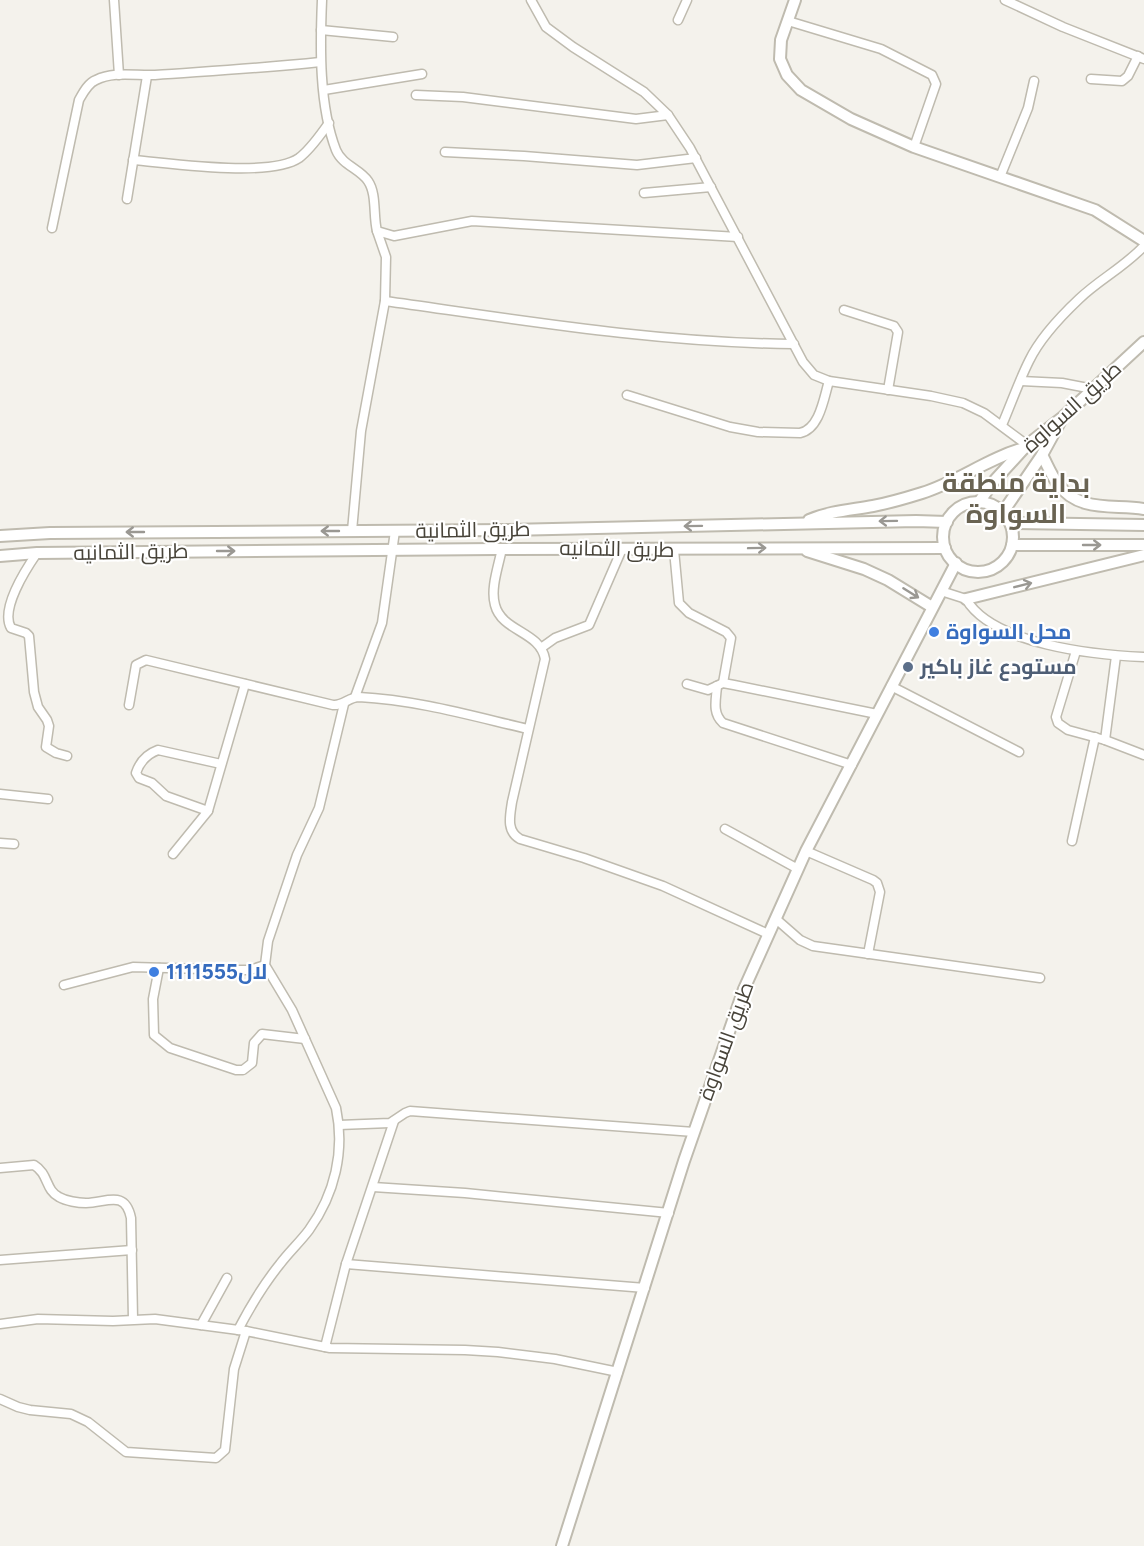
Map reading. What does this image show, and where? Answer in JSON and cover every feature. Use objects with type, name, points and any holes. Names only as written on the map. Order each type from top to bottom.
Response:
[{"type":"street","points":[[114,0],[119,75]]},
{"type":"street","points":[[322,0],[320,62],[329,123],[336,151],[342,161],[369,182],[373,197],[374,219],[386,257],[385,301],[362,431],[352,531]]},
{"type":"street","points":[[531,0],[546,27],[644,92],[668,115],[696,158],[803,362],[814,375],[829,381],[963,403],[1002,425],[1025,446],[922,494],[873,506],[828,513],[801,523]]},
{"type":"street","points":[[678,20],[687,0]]},
{"type":"street","points":[[795,0],[781,40],[780,59],[794,84],[810,96],[851,119],[914,147],[1095,210],[1144,244],[1125,265],[1086,292],[1068,310],[1033,354],[1002,425]]},
{"type":"street","points":[[1005,0],[1063,27],[1141,58],[1122,81],[1091,79]]},
{"type":"street","points":[[788,21],[881,49],[932,75],[936,84],[914,147]]},
{"type":"street","points":[[321,30],[393,37]]},
{"type":"street","points":[[52,228],[78,100],[95,80],[119,75],[147,76],[320,62]]},
{"type":"street","points":[[324,90],[422,74]]},
{"type":"street","points":[[127,198],[147,76]]},
{"type":"street","points":[[1000,177],[1028,108],[1034,81]]},
{"type":"street","points":[[416,95],[463,97],[636,119],[668,115]]},
{"type":"street","points":[[133,160],[268,168],[288,164],[298,159],[329,123]]},
{"type":"street","points":[[446,152],[636,165],[696,158]]},
{"type":"street","points":[[644,193],[711,187]]},
{"type":"street","points":[[377,231],[394,236],[472,221],[738,237]]},
{"type":"street","points":[[385,301],[556,325],[728,344],[794,344]]},
{"type":"street","points":[[844,310],[894,326],[898,332],[888,390]]},
{"type":"street","name":"طريق السواوة","points":[[979,502],[1025,446],[1063,417],[1144,342]]},
{"type":"street","points":[[627,395],[730,427],[759,432],[800,433],[807,432],[814,423],[829,381]]},
{"type":"street","points":[[1021,381],[1062,383],[1093,389]]},
{"type":"street","points":[[1003,512],[1042,455],[1063,417]]},
{"type":"street","points":[[1042,455],[1058,484],[1076,501],[1094,506],[1144,509]]},
{"type":"street","points":[[979,502],[996,506],[1003,512],[1013,530],[1012,545],[1004,560],[989,570],[971,571],[956,563],[945,548],[944,531],[947,522],[960,507],[979,502]]},
{"type":"street","name":"طريق الثمانية","points":[[0,536],[50,533],[395,531],[947,522]]},
{"type":"street","points":[[1010,522],[1144,525]]},
{"type":"street","points":[[129,705],[136,665],[146,660],[333,705],[344,704],[355,697],[382,623],[395,531]]},
{"type":"street","points":[[1012,545],[1144,545]]},
{"type":"street","points":[[502,548],[494,590],[495,608],[505,621],[534,639],[545,659],[510,814],[511,829],[515,836],[663,886],[768,934]]},
{"type":"street","name":"طريق الثمانيه","points":[[0,556],[37,553],[502,548],[674,550],[945,548]]},
{"type":"street","points":[[798,548],[864,569],[913,594],[932,608]]},
{"type":"street","points":[[541,648],[555,638],[589,625],[622,549]]},
{"type":"street","points":[[674,550],[679,603],[689,613],[726,632],[731,638],[732,642],[715,709],[719,719],[723,723],[852,765]]},
{"type":"street","points":[[37,553],[13,591],[7,622],[10,628],[26,633],[32,644],[34,692],[38,706],[49,726],[46,747],[67,756]]},
{"type":"street","points":[[941,591],[966,599],[1144,555]]},
{"type":"street","name":"طريق السواوة","points":[[562,1546],[694,1132],[736,1010],[806,851],[956,563]]},
{"type":"street","points":[[966,599],[981,616],[1006,630],[1037,642],[1076,651],[1144,657]]},
{"type":"street","points":[[1076,651],[1057,720],[1068,730],[1105,740],[1144,755]]},
{"type":"street","points":[[1105,740],[1116,656]]},
{"type":"street","points":[[173,854],[208,811],[245,684]]},
{"type":"street","points":[[687,684],[708,690],[720,685],[789,695],[877,714]]},
{"type":"street","points":[[891,686],[1019,752]]},
{"type":"street","points":[[355,697],[422,705],[528,729]]},
{"type":"street","points":[[0,1399],[30,1410],[71,1414],[88,1422],[126,1452],[216,1458],[225,1450],[234,1369],[242,1331],[256,1298],[274,1272],[309,1231],[321,1211],[339,1159],[339,1125],[336,1108],[292,1010],[265,965],[268,941],[297,855],[317,814],[344,704]]},
{"type":"street","points":[[1072,841],[1095,737]]},
{"type":"street","points":[[208,811],[166,796],[152,783],[139,778],[136,773],[140,762],[158,750],[221,764]]},
{"type":"street","points":[[0,794],[48,799]]},
{"type":"street","points":[[725,829],[798,869]]},
{"type":"street","points":[[0,843],[14,844]]},
{"type":"street","points":[[806,851],[873,880],[879,886],[880,892],[868,954]]},
{"type":"street","points":[[776,919],[805,943],[823,948],[1040,978]]},
{"type":"street","points":[[64,985],[124,968],[250,970],[265,965]]},
{"type":"street","points":[[159,968],[154,986],[154,1035],[171,1048],[236,1070],[243,1070],[252,1063],[254,1043],[262,1034],[305,1039]]},
{"type":"street","points":[[339,1125],[382,1124],[394,1121],[405,1113],[415,1112],[694,1132]]},
{"type":"street","points":[[325,1347],[346,1264],[394,1121]]},
{"type":"street","points":[[0,1168],[34,1165],[44,1173],[52,1192],[61,1198],[86,1203],[121,1200],[129,1210],[133,1319]]},
{"type":"street","points":[[373,1187],[465,1193],[669,1213]]},
{"type":"street","points":[[0,1260],[132,1250]]},
{"type":"street","points":[[346,1264],[583,1285],[645,1288]]},
{"type":"street","points":[[201,1325],[227,1278]]},
{"type":"street","points":[[0,1324],[38,1319],[155,1319],[242,1331],[325,1347],[498,1352],[548,1358],[618,1372]]},
{"type":"place","name":"محل السواوة","points":[[934,632]]},
{"type":"place","name":"مستودع غاز باكير","points":[[908,667]]},
{"type":"place","name":"1111555لال","points":[[154,972]]},
{"type":"district","name":"بداية منطقة السواوة","points":[[1016,498]]}]
